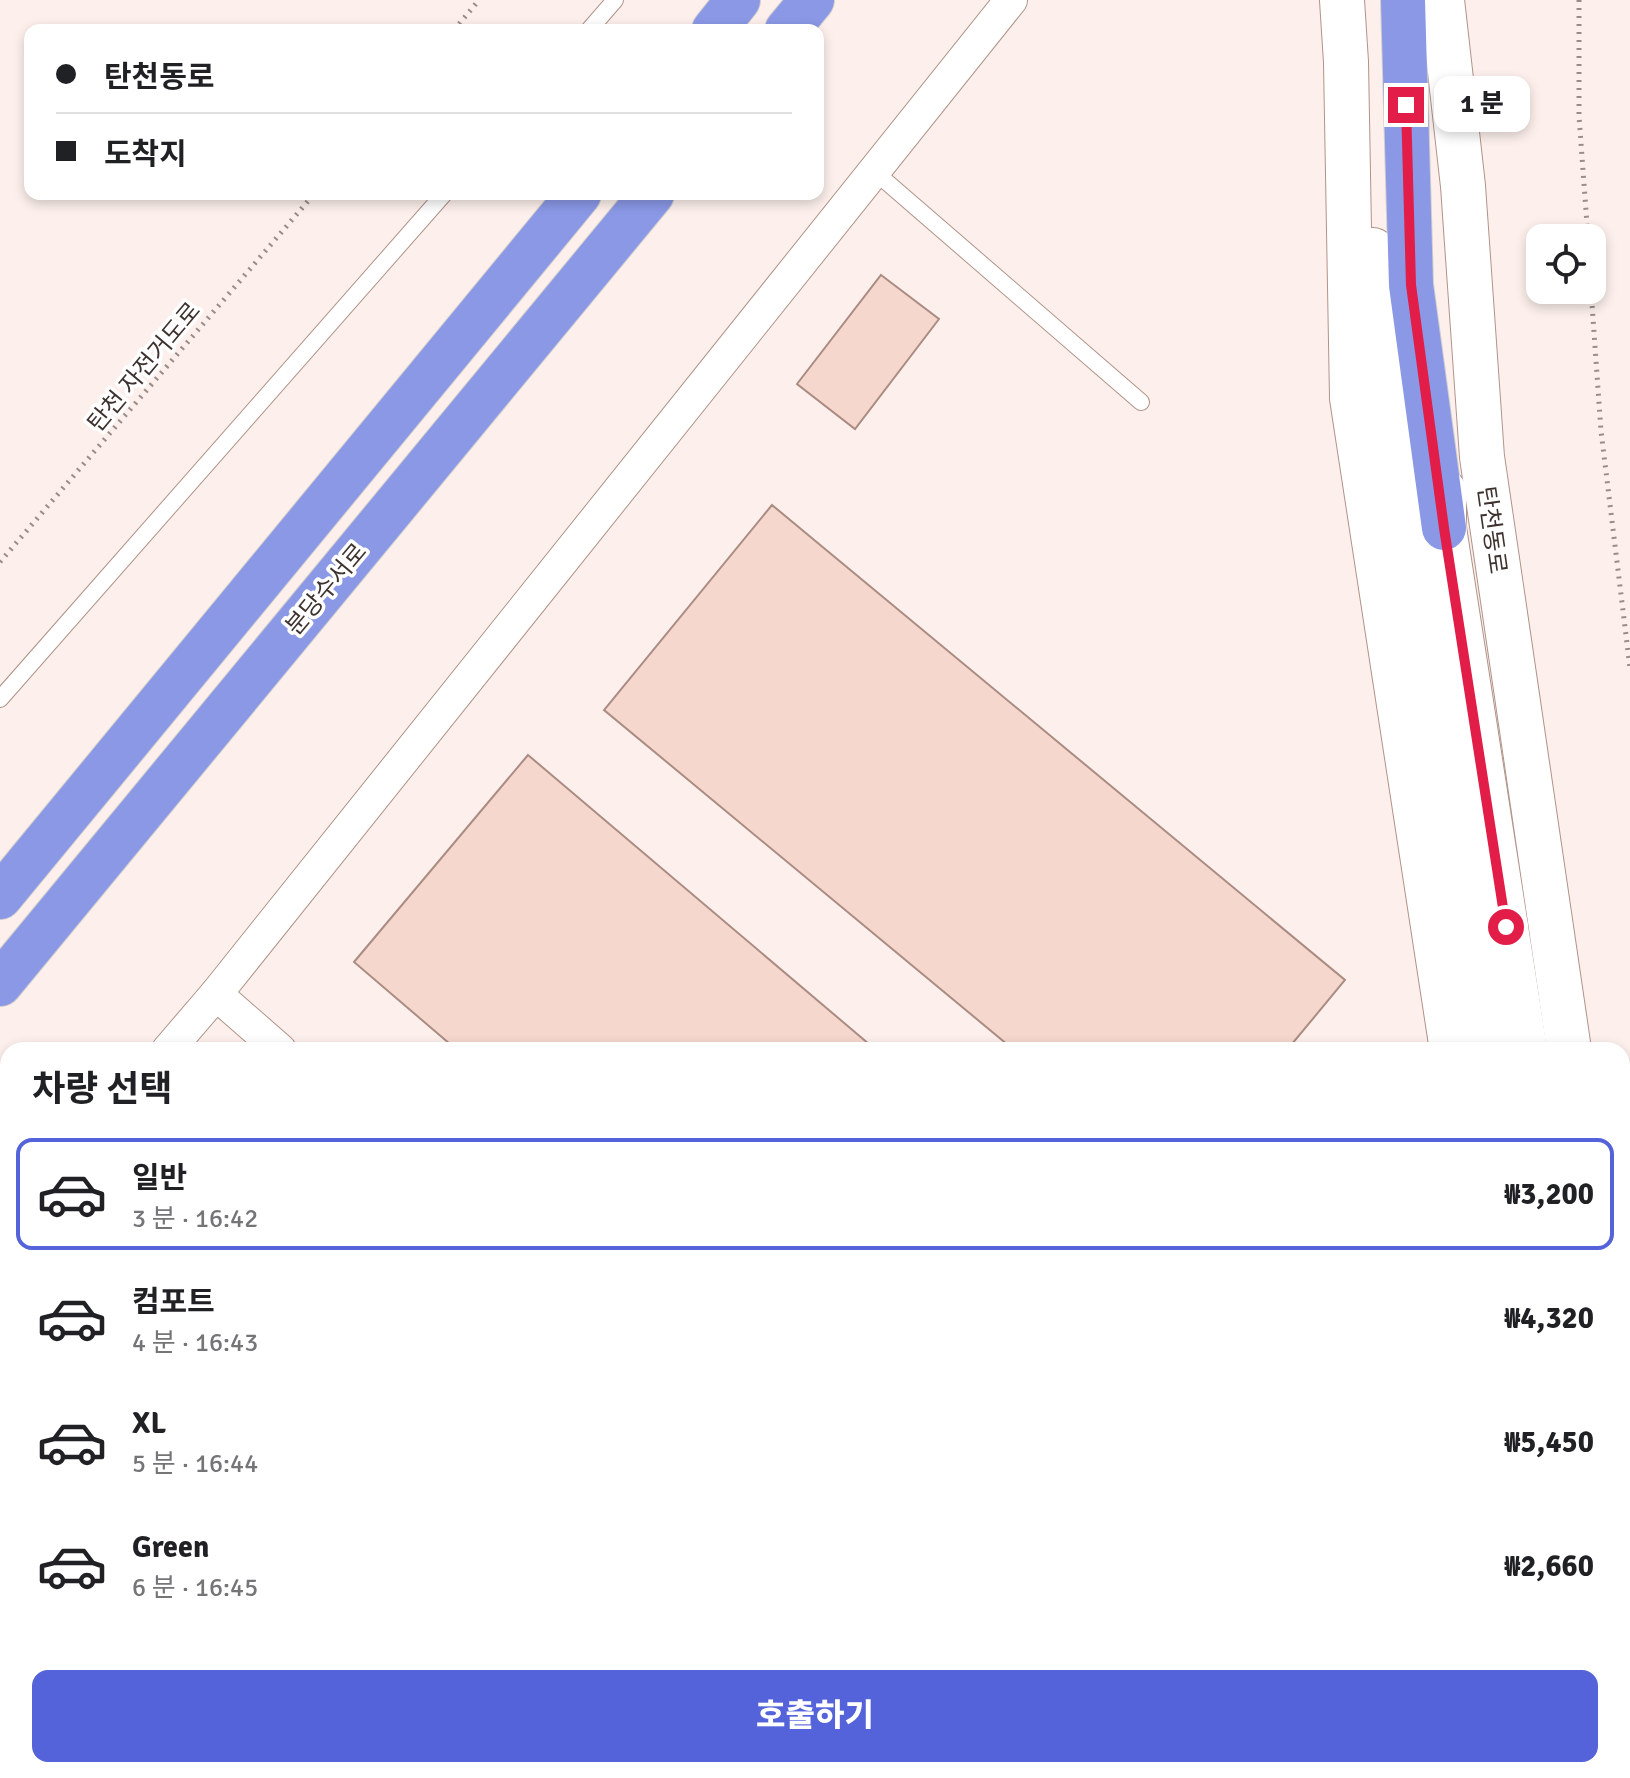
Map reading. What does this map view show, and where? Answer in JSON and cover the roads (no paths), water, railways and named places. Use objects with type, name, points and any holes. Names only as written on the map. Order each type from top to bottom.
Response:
[{"type":"highway","points":[[719,24],[738,0]]},
{"type":"highway","points":[[792,24],[812,0]]},
{"type":"highway","points":[[1429,3],[1411,285],[1444,528]]},
{"type":"highway","points":[[0,897],[574,200]]},
{"type":"highway","name":"분당수서로","points":[[0,984],[647,200]]},
{"type":"main road","points":[[1342,0],[1346,62],[1352,398],[1451,1042]]},
{"type":"main road","name":"탄천동로","points":[[1429,3],[1463,186],[1482,457],[1568,1042]]},
{"type":"main road","points":[[1346,62],[1486,1042]]},
{"type":"main road","name":"탄천동로","points":[[1444,528],[1524,1042]]},
{"type":"street","points":[[175,1042],[1011,0]]},
{"type":"street","points":[[216,994],[271,1042]]},
{"type":"lane","points":[[594,24],[615,0]]},
{"type":"lane","points":[[874,171],[1141,402]]},
{"type":"lane","points":[[0,699],[439,200]]}]
